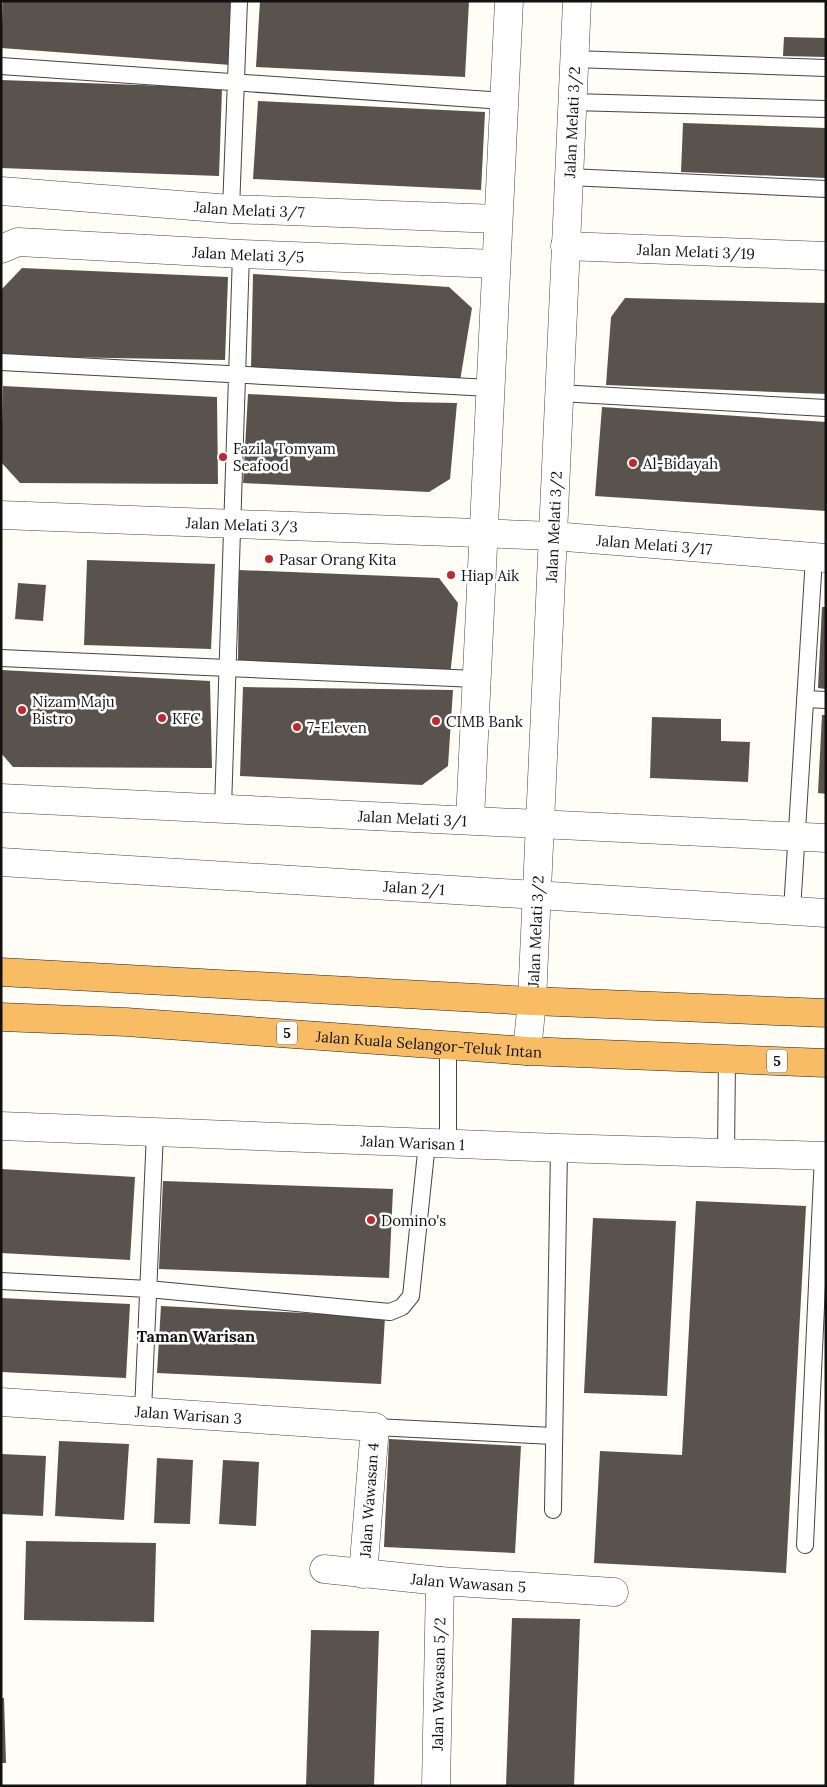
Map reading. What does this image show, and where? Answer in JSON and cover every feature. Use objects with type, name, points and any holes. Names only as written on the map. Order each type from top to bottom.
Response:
[{"type":"highway","points":[[1,972],[532,1001],[826,1013]]},
{"type":"highway","name":"Jalan Kuala Selangor-Teluk Intan","points":[[1,1017],[126,1022],[448,1044],[527,1052],[826,1063]]},
{"type":"street","points":[[470,820],[509,1]]},
{"type":"street","name":"Jalan Melati 3/2","points":[[527,1052],[532,1001],[537,895],[576,1]]},
{"type":"street","name":"Jalan Melati 3/7","points":[[1,191],[231,209],[498,219]]},
{"type":"street","name":"Jalan Melati 3/5","points":[[1,249],[18,242],[241,254],[496,264]]},
{"type":"street","name":"Jalan Melati 3/19","points":[[565,246],[826,256]]},
{"type":"street","name":"Jalan Melati 3/3","points":[[1,515],[483,535]]},
{"type":"street","name":"Jalan Melati 3/17","points":[[483,535],[553,536],[820,558]]},
{"type":"street","name":"Jalan Melati 3/1","points":[[1,798],[826,838]]},
{"type":"street","name":"Jalan 2/1","points":[[1,862],[826,913]]},
{"type":"street","name":"Jalan Warisan 1","points":[[1,1126],[559,1148],[824,1156]]},
{"type":"street","name":"Jalan Warisan 3","points":[[1,1402],[375,1426]]},
{"type":"street","name":"Jalan Wawasan 4","points":[[363,1574],[375,1426]]},
{"type":"street","name":"Jalan Wawasan 5","points":[[324,1569],[440,1581],[614,1592]]},
{"type":"street","name":"Jalan Wawasan 5/2","points":[[436,1786],[440,1581]]},
{"type":"lane","points":[[231,209],[240,1]]},
{"type":"lane","points":[[574,60],[826,68]]},
{"type":"lane","points":[[1,66],[504,101]]},
{"type":"lane","points":[[572,102],[826,109]]},
{"type":"lane","points":[[568,176],[826,189]]},
{"type":"lane","points":[[223,808],[241,254]]},
{"type":"lane","points":[[1,362],[490,388]]},
{"type":"lane","points":[[559,393],[826,408]]},
{"type":"lane","points":[[792,910],[795,836],[805,699],[820,558]]},
{"type":"lane","points":[[1,658],[476,679]]},
{"type":"lane","points":[[805,699],[826,700]]},
{"type":"lane","points":[[1,1281],[148,1289],[390,1312],[402,1307],[411,1296],[437,1143],[448,1044]]},
{"type":"lane","points":[[726,1153],[727,1060]]},
{"type":"lane","points":[[143,1411],[154,1132]]},
{"type":"lane","points":[[552,1510],[559,1148]]},
{"type":"lane","points":[[805,1545],[824,1156]]},
{"type":"lane","points":[[375,1426],[553,1436]]},
{"type":"building","points":[[3,1],[236,1],[231,65],[1,48]]},
{"type":"building","points":[[260,1],[469,1],[465,77],[256,67]]},
{"type":"building","points":[[784,37],[826,38],[826,57],[783,56]]},
{"type":"building","points":[[1,80],[222,88],[219,176],[1,168]]},
{"type":"building","points":[[258,101],[485,112],[481,190],[253,179]]},
{"type":"building","points":[[683,123],[826,128],[826,178],[681,172]]},
{"type":"building","points":[[22,268],[228,277],[225,360],[1,356],[1,290]]},
{"type":"building","points":[[253,274],[449,287],[472,308],[460,381],[251,368]]},
{"type":"building","points":[[625,298],[826,303],[826,394],[606,385],[611,317]]},
{"type":"building","points":[[3,386],[217,397],[218,484],[20,483],[1,462]]},
{"type":"building","points":[[248,394],[457,403],[450,479],[429,492],[243,483]]},
{"type":"building","points":[[602,407],[826,422],[826,511],[595,496]]},
{"type":"building","points":[[87,560],[215,564],[211,649],[84,645]]},
{"type":"building","points":[[239,570],[439,578],[458,603],[450,676],[238,663]]},
{"type":"building","points":[[18,583],[46,585],[43,621],[15,619]]},
{"type":"building","points":[[822,607],[826,607],[826,689],[818,688]]},
{"type":"building","points":[[1,670],[210,681],[212,768],[13,767],[1,753]]},
{"type":"building","points":[[243,687],[453,690],[448,766],[422,785],[240,776]]},
{"type":"building","points":[[822,715],[826,715],[826,794],[818,793]]},
{"type":"building","points":[[652,717],[721,719],[721,741],[750,742],[748,782],[650,778]]},
{"type":"building","points":[[1,1169],[135,1177],[130,1260],[1,1253]]},
{"type":"building","points":[[163,1181],[393,1189],[389,1278],[159,1269]]},
{"type":"building","points":[[696,1201],[806,1206],[786,1573],[594,1563],[600,1451],[682,1455]]},
{"type":"building","points":[[593,1218],[676,1221],[667,1396],[584,1393]]},
{"type":"building","points":[[1,1298],[130,1304],[126,1378],[1,1372]]},
{"type":"building","points":[[161,1306],[385,1317],[381,1384],[157,1373]]},
{"type":"building","points":[[389,1439],[521,1446],[515,1553],[384,1547]]},
{"type":"building","points":[[59,1441],[129,1444],[124,1520],[55,1516]]},
{"type":"building","points":[[1,1454],[46,1456],[43,1516],[1,1514]]},
{"type":"building","points":[[157,1458],[193,1460],[190,1524],[154,1523]]},
{"type":"building","points":[[223,1460],[259,1462],[256,1526],[219,1524]]},
{"type":"building","points":[[26,1541],[156,1543],[154,1622],[24,1620]]},
{"type":"building","points":[[512,1618],[580,1619],[574,1786],[506,1786]]},
{"type":"building","points":[[311,1630],[379,1631],[374,1786],[306,1786]]},
{"type":"building","points":[[1,1698],[4,1698],[6,1763],[1,1763]]},
{"type":"place","name":"Fazila Tomyam Seafood","points":[[223,457]]},
{"type":"place","name":"Al-Bidayah","points":[[633,463]]},
{"type":"place","name":"Pasar Orang Kita","points":[[269,559]]},
{"type":"place","name":"Hiap Aik","points":[[451,575]]},
{"type":"place","name":"Nizam Maju Bistro","points":[[22,710]]},
{"type":"place","name":"KFC","points":[[162,718]]},
{"type":"place","name":"CIMB Bank","points":[[436,721]]},
{"type":"place","name":"7-Eleven","points":[[297,727]]},
{"type":"place","name":"Domino's","points":[[371,1220]]},
{"type":"district","name":"Taman Warisan","points":[[196,1336]]}]
